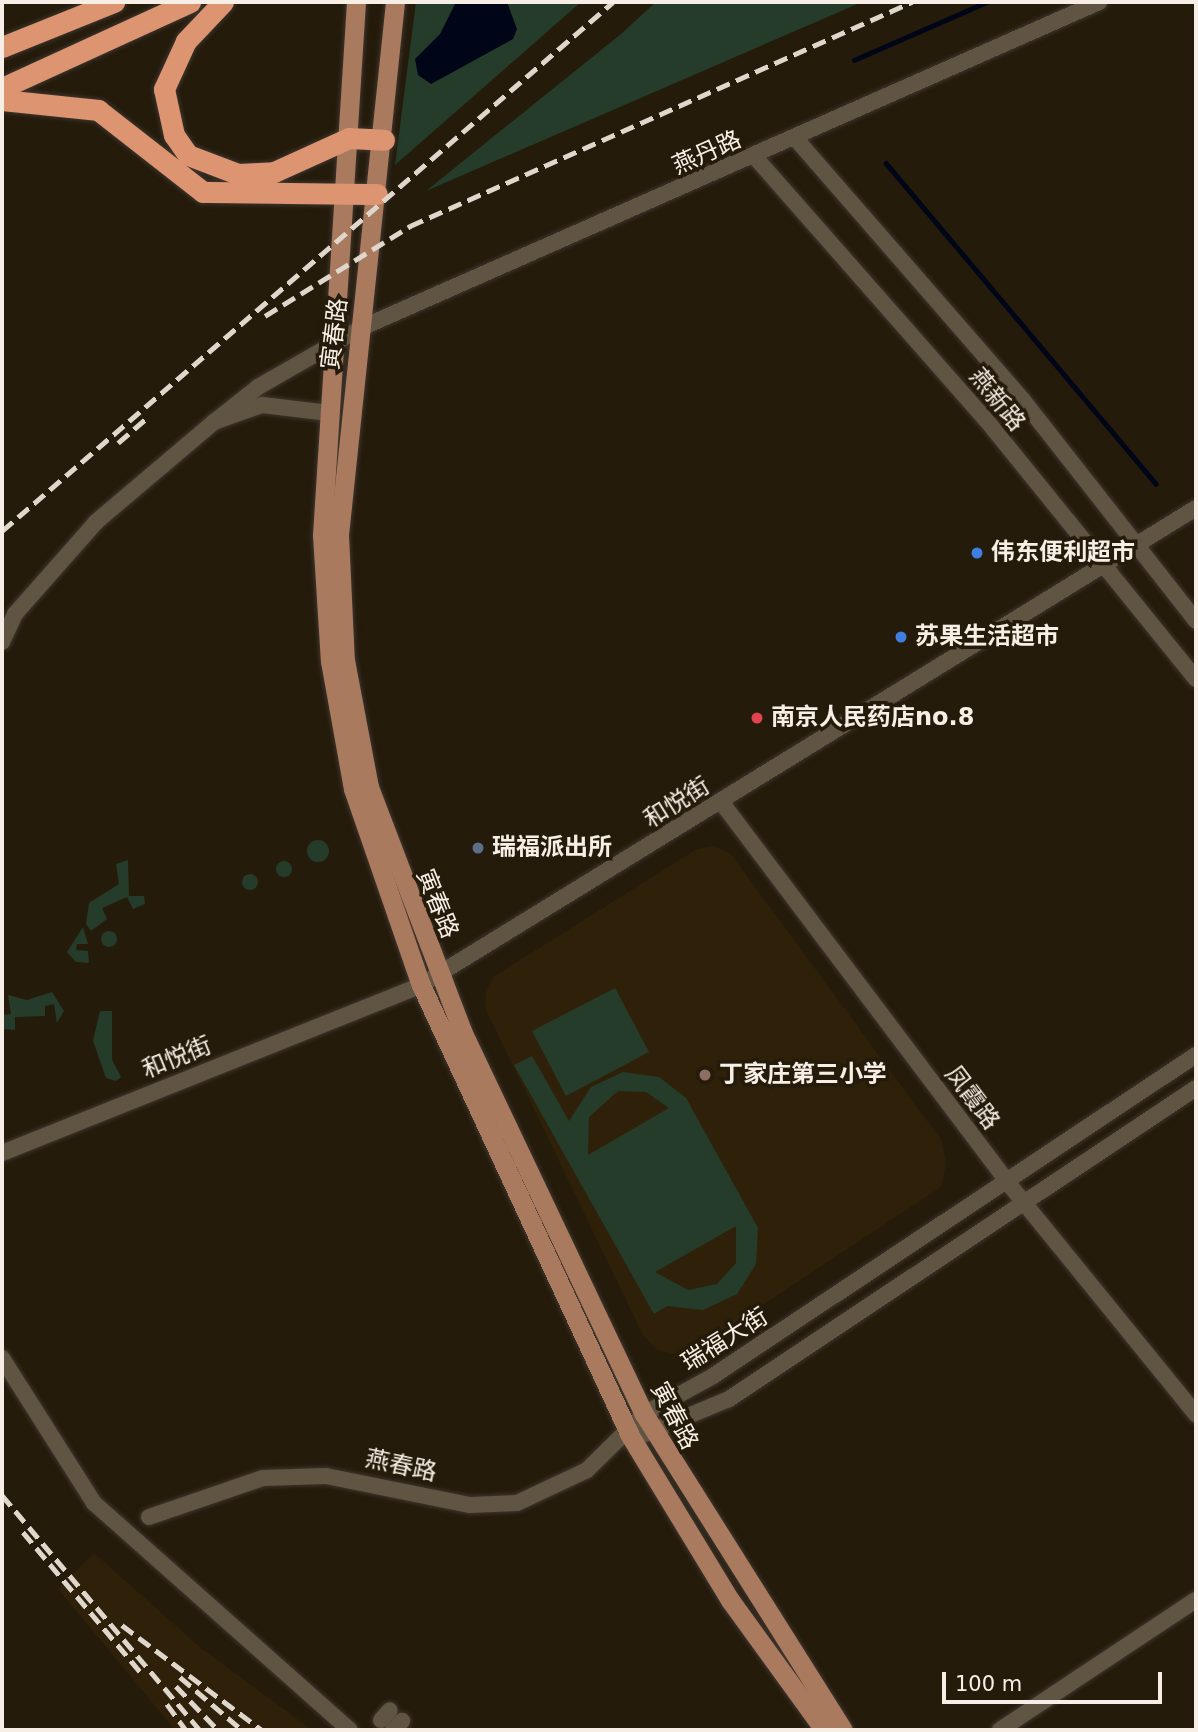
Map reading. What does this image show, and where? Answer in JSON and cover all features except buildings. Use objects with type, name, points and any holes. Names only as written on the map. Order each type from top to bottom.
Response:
[{"type":"highway","points":[[9,44],[76,2]]},
{"type":"highway","points":[[9,44],[114,2]]},
{"type":"highway","points":[[2,88],[190,2]]},
{"type":"highway","points":[[223,2],[187,41],[164,89],[174,135],[188,155],[238,174],[274,172],[349,138],[384,140]]},
{"type":"highway","points":[[2,100],[98,110],[203,192],[293,198],[345,192],[377,194]]},
{"type":"main road","name":"寅春路","points":[[356,2],[349,138],[328,413],[324,600],[338,722],[379,878],[421,985],[629,1434],[730,1600],[824,1730]]},
{"type":"main road","name":"寅春路","points":[[396,2],[384,140],[360,328],[339,535],[345,660],[369,787],[440,975],[644,1414],[843,1730]]},
{"type":"street","name":"燕丹路","points":[[2,642],[15,614],[96,522],[258,387],[332,343],[360,328],[796,139],[1099,2]]},
{"type":"street","name":"燕新路","points":[[796,139],[1022,398],[1196,621]]},
{"type":"street","name":"燕新路","points":[[755,157],[978,411],[1101,566],[1196,679]]},
{"type":"street","points":[[214,422],[262,405],[328,413]]},
{"type":"street","name":"和悦街","points":[[2,1153],[421,985],[440,975],[1196,508]]},
{"type":"street","name":"凤霞路","points":[[722,803],[1008,1184],[1196,1414]]},
{"type":"street","name":"瑞福大街","points":[[629,1434],[644,1414],[1008,1184],[1196,1055]]},
{"type":"street","name":"瑞福大街","points":[[629,1434],[655,1434],[729,1399],[1196,1088]]},
{"type":"street","points":[[2,1359],[94,1503],[350,1730]]},
{"type":"street","name":"燕春路","points":[[149,1517],[263,1478],[326,1476],[470,1505],[517,1503],[587,1470],[629,1434]]},
{"type":"street","points":[[1000,1730],[1196,1600]]},
{"type":"shaded area","name":"丁家庄第三小学","points":[[713,846],[730,853],[942,1141],[946,1164],[941,1187],[684,1357],[657,1350],[643,1335],[485,1008],[486,993],[493,977],[697,849]]},
{"type":"shaded area","points":[[94,1553],[201,1648],[312,1730],[175,1730],[58,1589]]},
{"type":"green space","points":[[416,2],[581,2],[395,165]]},
{"type":"green space","points":[[656,2],[862,2],[426,191],[621,34]]},
{"type":"green space","points":[[318,840],[326,843],[329,851],[326,859],[318,862],[310,859],[307,851],[310,843]]},
{"type":"green space","points":[[128,860],[129,896],[144,896],[145,904],[133,909],[127,897],[102,908],[107,919],[91,931],[86,924],[89,903],[119,884],[116,864]]},
{"type":"green space","points":[[284,861],[290,863],[290,875],[284,877],[278,875],[276,869],[278,863]]},
{"type":"green space","points":[[250,874],[258,882],[250,890],[242,882]]},
{"type":"green space","points":[[83,927],[88,944],[77,944],[76,950],[88,951],[89,963],[76,962],[67,952]]},
{"type":"green space","points":[[106,931],[112,931],[117,939],[115,945],[106,947],[101,942],[101,936]]},
{"type":"green space","points":[[615,988],[649,1052],[566,1096],[532,1031]]},
{"type":"green space","points":[[52,992],[64,1011],[57,1023],[54,1004],[45,1006],[45,1016],[15,1017],[15,1030],[2,1029],[2,1015],[11,1014],[8,995],[27,1000]]},
{"type":"green space","points":[[100,1011],[112,1011],[112,1060],[121,1077],[116,1081],[106,1078],[93,1041]]},
{"type":"green space","points":[[532,1056],[569,1121],[591,1087],[623,1072],[659,1077],[686,1098],[758,1228],[756,1264],[737,1294],[703,1310],[667,1306],[654,1314],[514,1065]],"holes":[[[618,1091],[646,1092],[669,1108],[588,1155],[589,1117]],[[736,1226],[736,1263],[717,1284],[688,1290],[655,1272]]]},
{"type":"water","points":[[456,2],[507,2],[517,29],[513,39],[431,84],[418,75],[415,59],[440,34]]},
{"type":"waterway","points":[[854,60],[987,2]]},
{"type":"waterway","points":[[886,163],[1156,484]]},
{"type":"railway","points":[[2,531],[613,2]]},
{"type":"railway","points":[[265,316],[410,226],[912,2]]},
{"type":"railway","points":[[118,443],[147,418]]},
{"type":"railway","points":[[2,1495],[200,1730]]},
{"type":"railway","points":[[23,1532],[142,1674]]},
{"type":"railway","points":[[122,1625],[262,1730]]},
{"type":"railway","points":[[180,1677],[242,1730]]},
{"type":"railway","points":[[176,1686],[218,1730]]},
{"type":"railway","points":[[167,1704],[186,1730]]},
{"type":"place","name":"伟东便利超市","points":[[977,553]]},
{"type":"place","name":"苏果生活超市","points":[[901,637]]},
{"type":"place","name":"南京人民药店no.8","points":[[757,718]]},
{"type":"place","name":"瑞福派出所","points":[[478,848]]},
{"type":"place","name":"丁家庄第三小学","points":[[705,1075]]}]
